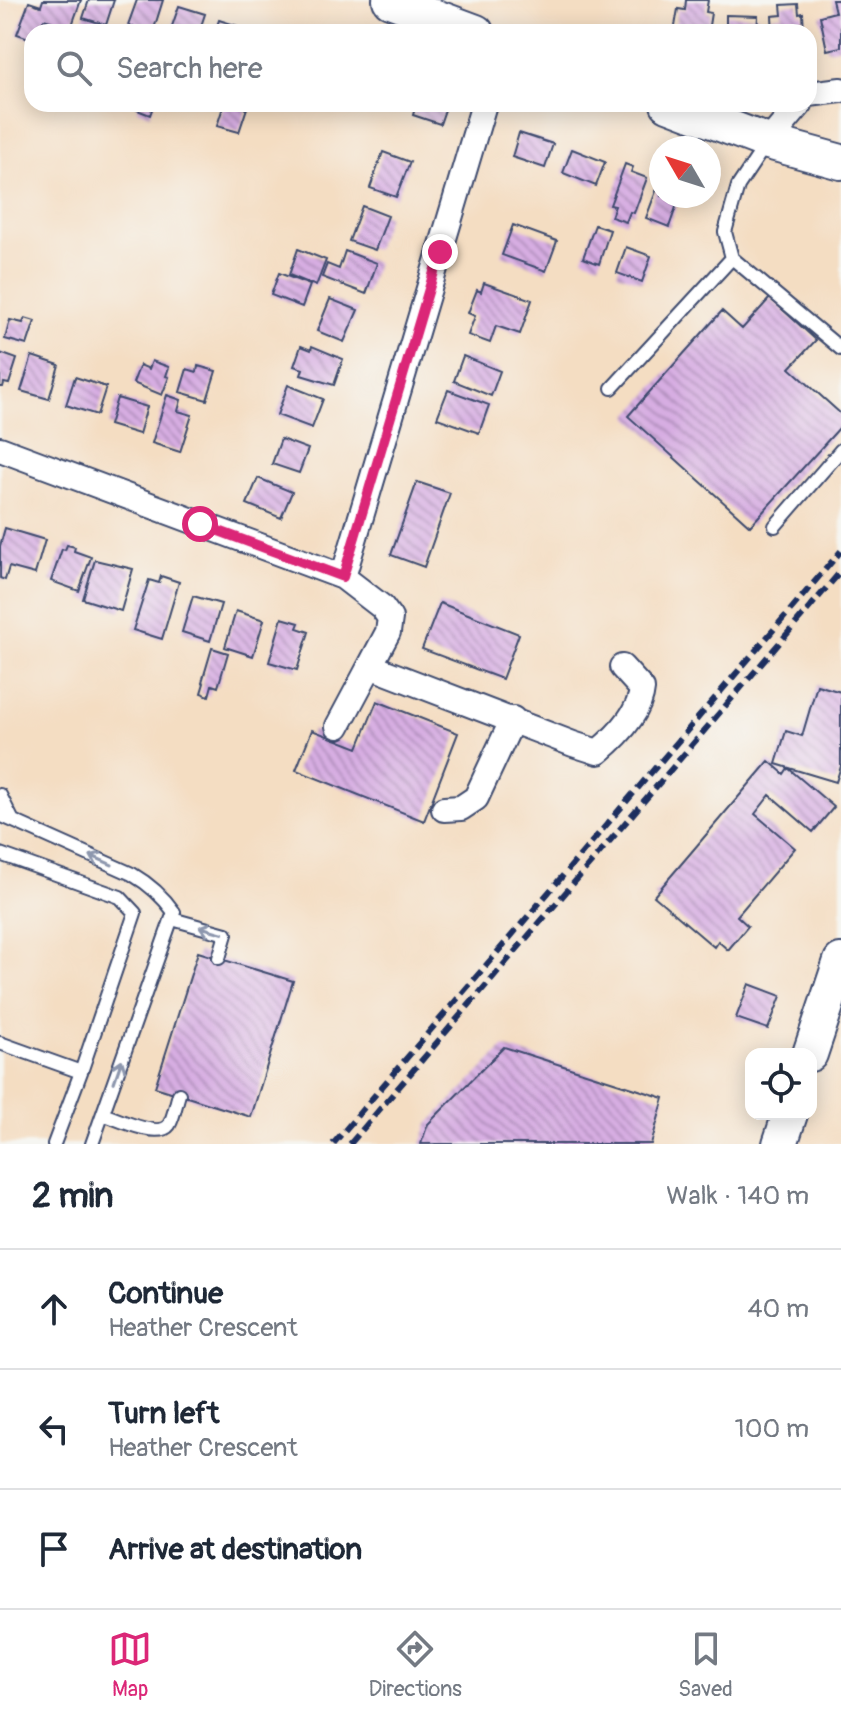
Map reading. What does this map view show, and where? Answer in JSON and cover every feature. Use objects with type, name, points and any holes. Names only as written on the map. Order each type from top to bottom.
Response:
[{"type":"street","points":[[390,0],[454,24]]},
{"type":"street","points":[[817,93],[841,90]]},
{"type":"street","points":[[343,577],[482,112]]},
{"type":"street","points":[[689,112],[768,142],[841,162]]},
{"type":"street","points":[[768,142],[793,112]]},
{"type":"street","points":[[0,449],[343,577],[382,607],[390,618],[388,632],[338,726]]},
{"type":"street","points":[[370,666],[598,752],[612,740],[641,701],[642,689],[622,667]]},
{"type":"street","points":[[444,809],[461,808],[476,798],[513,719]]},
{"type":"street","points":[[812,1048],[841,961]]},
{"type":"street","points":[[780,1144],[788,1120]]},
{"type":"lane","points":[[768,142],[738,186],[725,232],[732,258],[841,349]]},
{"type":"lane","points":[[612,388],[732,258]]},
{"type":"lane","points":[[775,526],[841,450]]},
{"type":"lane","points":[[0,795],[6,817],[132,874],[151,886],[174,912],[92,1144]]},
{"type":"lane","points":[[0,854],[120,897],[135,913],[54,1144]]},
{"type":"lane","points":[[172,919],[226,934],[219,958]]},
{"type":"lane","points":[[0,1043],[81,1072]]},
{"type":"lane","points":[[103,1114],[153,1131],[163,1130],[169,1125],[179,1094]]},
{"type":"building","points":[[43,0],[81,0],[72,24],[44,19],[42,24],[24,24],[24,36],[17,34],[29,2],[41,6]]},
{"type":"building","points":[[89,0],[114,0],[106,24],[83,18]]},
{"type":"building","points":[[137,0],[163,0],[156,24],[128,24]]},
{"type":"building","points":[[686,0],[708,0],[706,12],[711,13],[709,24],[675,24],[678,9],[685,10]]},
{"type":"building","points":[[832,0],[841,0],[841,47],[827,50],[820,16],[835,12]]},
{"type":"building","points":[[798,4],[804,24],[772,24],[772,16],[782,15],[781,5]]},
{"type":"building","points":[[179,6],[205,14],[202,24],[173,24]]},
{"type":"building","points":[[726,15],[758,16],[758,24],[726,24]]},
{"type":"building","points":[[221,112],[246,112],[239,132],[217,126]]},
{"type":"building","points":[[414,112],[444,112],[440,124],[413,115]]},
{"type":"building","points":[[519,133],[553,144],[545,168],[512,157]]},
{"type":"building","points":[[572,149],[605,162],[596,186],[563,173]]},
{"type":"building","points":[[383,152],[410,162],[396,197],[370,188]]},
{"type":"building","points":[[625,164],[633,167],[631,172],[647,178],[634,213],[630,212],[626,222],[611,217],[615,206],[610,205]]},
{"type":"building","points":[[362,206],[388,216],[375,250],[349,241]]},
{"type":"building","points":[[650,208],[676,208],[669,227],[646,218]]},
{"type":"building","points":[[513,225],[557,241],[546,271],[502,255]]},
{"type":"building","points":[[595,225],[610,230],[599,264],[583,258]]},
{"type":"building","points":[[626,247],[651,256],[642,282],[617,273]]},
{"type":"building","points":[[298,249],[326,260],[316,286],[289,275]]},
{"type":"building","points":[[345,251],[377,263],[366,294],[322,277],[327,264],[339,269]]},
{"type":"building","points":[[279,273],[310,285],[302,307],[271,295]]},
{"type":"building","points":[[484,283],[532,300],[520,334],[496,326],[490,343],[468,335],[475,316],[468,313],[477,290],[481,292]]},
{"type":"building","points":[[770,298],[816,340],[790,368],[841,414],[841,426],[750,526],[628,416],[722,311],[742,329]]},
{"type":"building","points":[[330,299],[358,310],[344,342],[317,331]]},
{"type":"building","points":[[25,318],[35,321],[27,345],[5,339],[10,320],[23,323]]},
{"type":"building","points":[[301,346],[311,350],[312,346],[343,359],[334,385],[301,375],[303,369],[294,366]]},
{"type":"building","points":[[0,353],[17,359],[9,384],[4,383],[3,387],[0,387]]},
{"type":"building","points":[[32,356],[59,365],[49,399],[21,391]]},
{"type":"building","points":[[463,356],[500,371],[491,396],[454,381]]},
{"type":"building","points":[[152,361],[169,367],[166,376],[169,377],[162,395],[133,383],[140,365],[149,369]]},
{"type":"building","points":[[198,366],[216,371],[207,400],[180,392],[187,369],[197,372]]},
{"type":"building","points":[[75,377],[106,387],[97,415],[66,405]]},
{"type":"building","points":[[288,385],[323,399],[312,428],[277,415]]},
{"type":"building","points":[[448,390],[489,405],[479,433],[437,418]]},
{"type":"building","points":[[167,395],[181,400],[178,411],[192,415],[180,452],[152,443]]},
{"type":"building","points":[[117,398],[147,407],[139,434],[109,425]]},
{"type":"building","points":[[281,439],[308,449],[299,473],[272,464]]},
{"type":"building","points":[[258,478],[292,492],[281,518],[247,504]]},
{"type":"building","points":[[417,482],[450,493],[424,567],[391,555]]},
{"type":"building","points":[[5,528],[45,540],[35,574],[9,567],[5,580],[0,578],[0,546]]},
{"type":"building","points":[[67,545],[91,557],[79,591],[51,581],[62,549],[65,550]]},
{"type":"building","points":[[95,560],[133,569],[121,611],[83,599]]},
{"type":"building","points":[[161,576],[179,582],[162,639],[133,630],[149,580],[159,583]]},
{"type":"building","points":[[193,596],[221,604],[210,641],[182,632]]},
{"type":"building","points":[[440,603],[519,634],[502,679],[422,649]]},
{"type":"building","points":[[236,611],[264,620],[253,656],[225,647]]},
{"type":"building","points":[[282,618],[299,623],[297,628],[309,632],[297,670],[269,662]]},
{"type":"building","points":[[212,648],[228,653],[218,687],[212,685],[209,696],[201,693]]},
{"type":"building","points":[[817,685],[841,692],[841,766],[836,782],[776,764],[786,731],[802,736]]},
{"type":"building","points":[[377,701],[458,733],[424,821],[296,770],[312,730],[358,748]]},
{"type":"building","points":[[769,761],[784,774],[788,768],[834,807],[813,832],[770,795],[755,814],[795,848],[737,916],[748,926],[728,950],[718,941],[714,947],[654,896]]},
{"type":"building","points":[[198,952],[293,981],[251,1117],[155,1087]]},
{"type":"building","points":[[749,984],[781,996],[768,1029],[736,1018]]},
{"type":"building","points":[[504,1047],[664,1098],[651,1144],[421,1144],[428,1124]]},
{"type":"railway","points":[[333,1144],[841,551]]},
{"type":"railway","points":[[350,1144],[841,571]]},
{"type":"route","points":[[200,524],[343,577],[440,252]]}]
